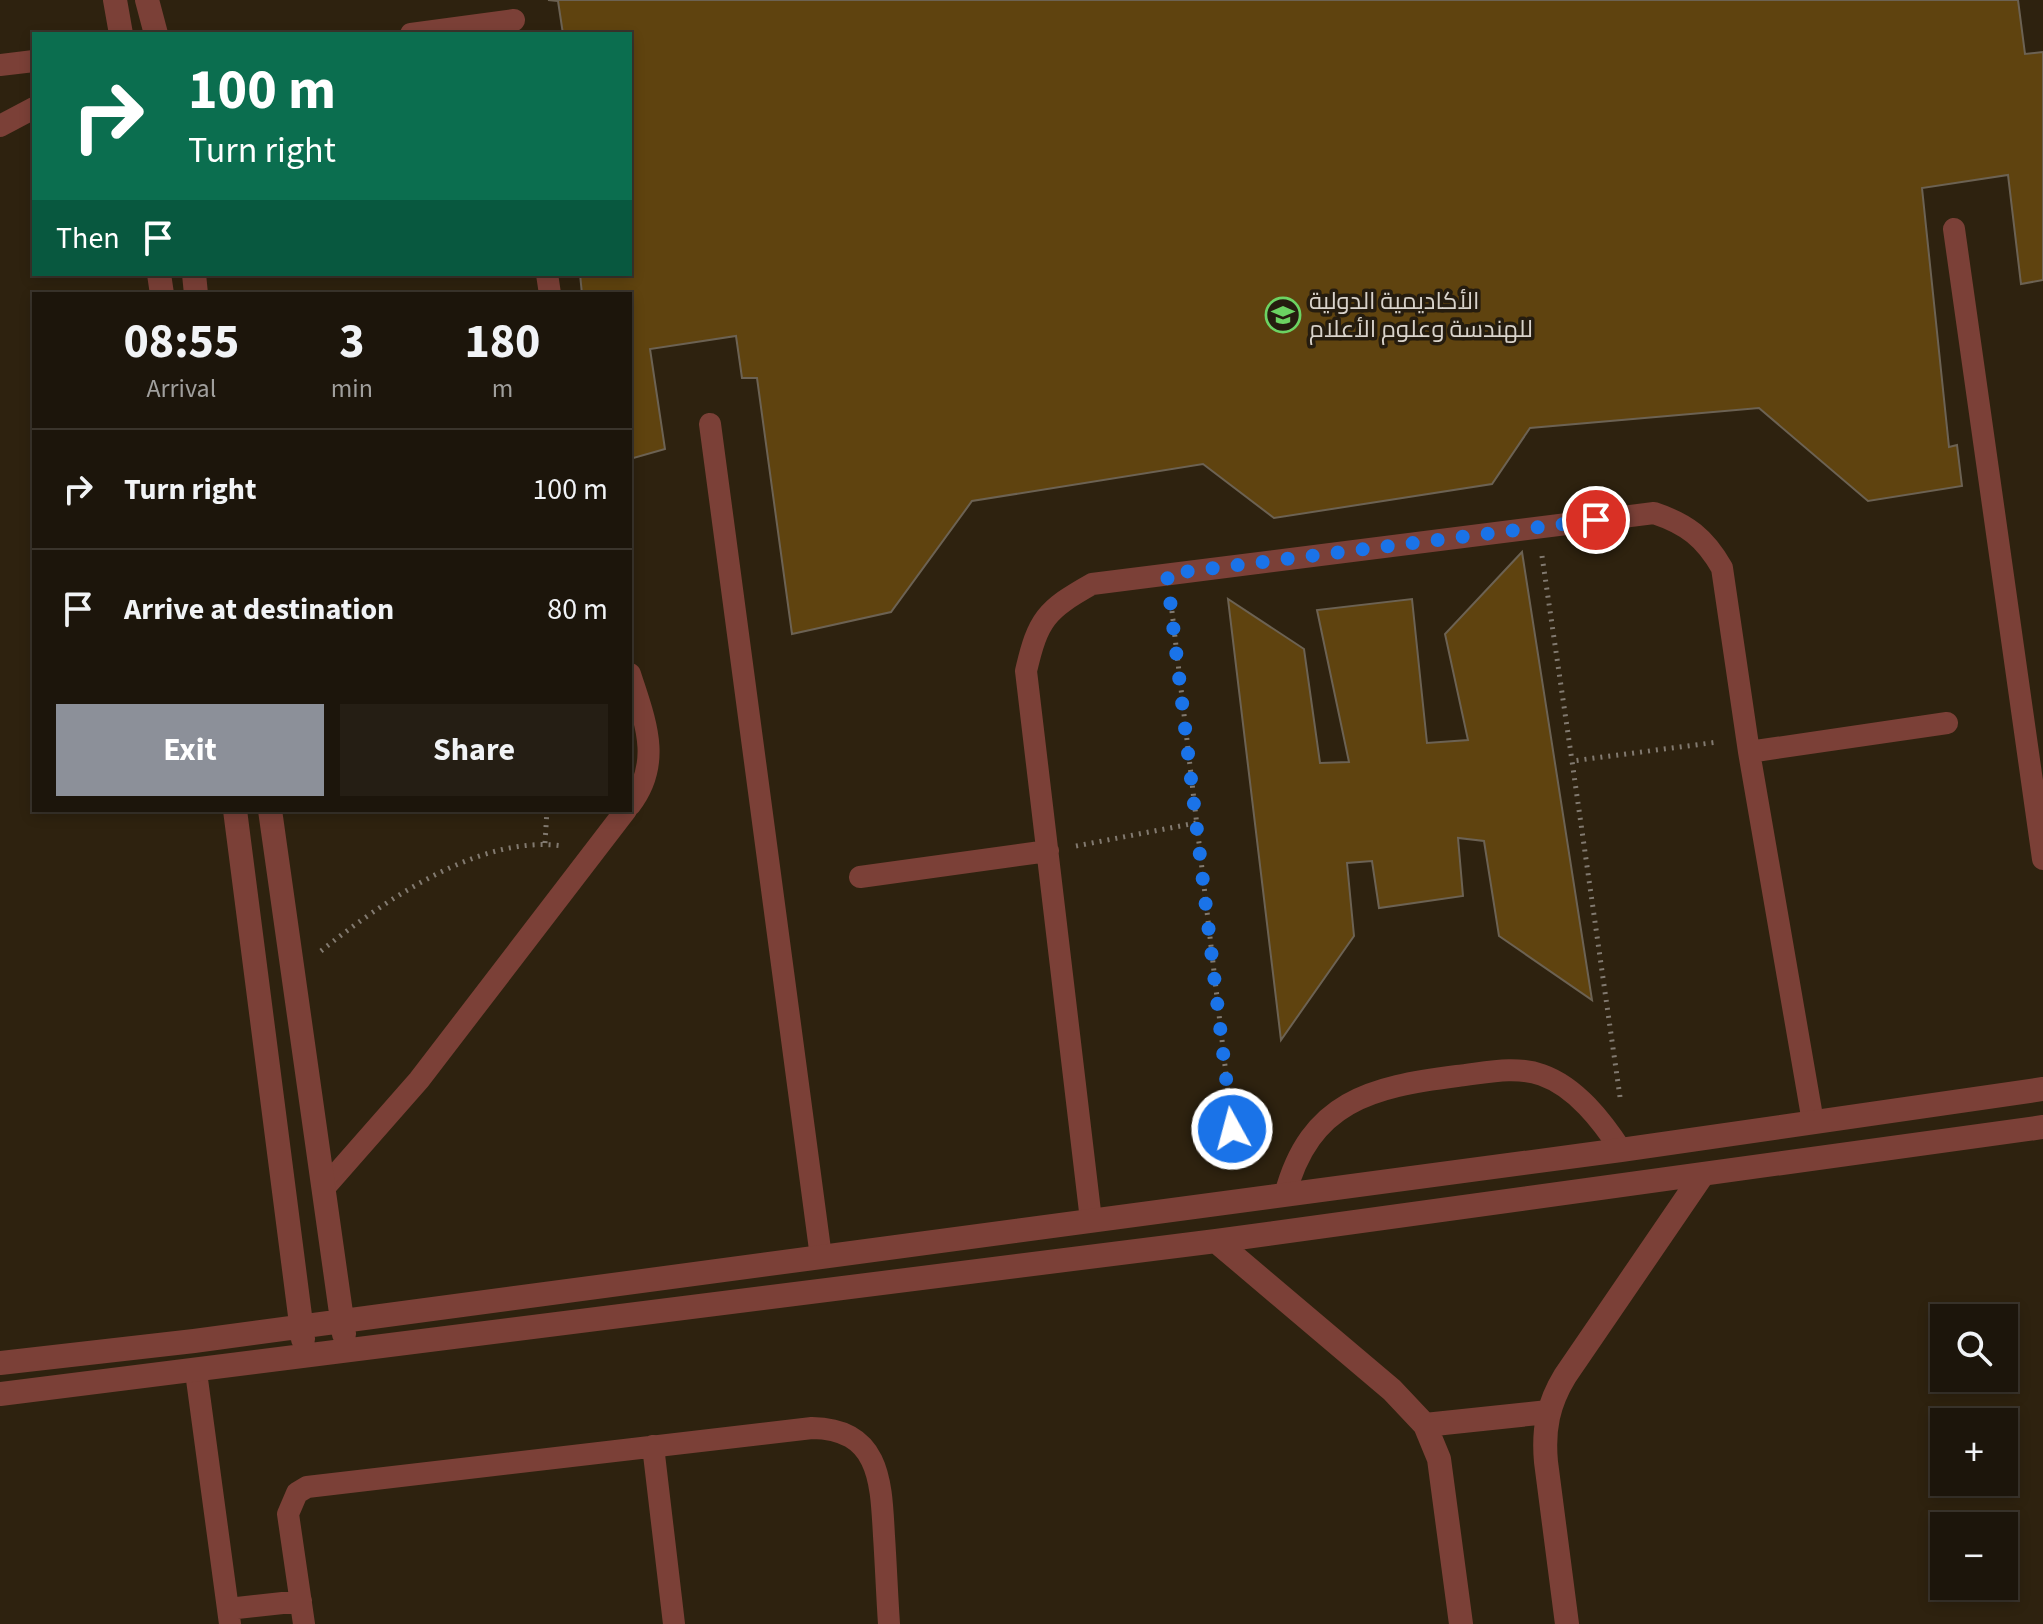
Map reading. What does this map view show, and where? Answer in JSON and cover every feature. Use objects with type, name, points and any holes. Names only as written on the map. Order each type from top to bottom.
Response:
[{"type":"street","points":[[115,0],[121,32]]},
{"type":"street","points":[[147,0],[155,32]]},
{"type":"street","points":[[235,812],[306,1358]]},
{"type":"street","points":[[270,812],[346,1352]]},
{"type":"street","points":[[0,1363],[194,1341],[1285,1195],[1615,1141],[1813,1122],[2043,1089]]},
{"type":"street","points":[[1813,1122],[1820,1157]]},
{"type":"street","points":[[0,1394],[196,1372],[1216,1241],[2043,1127]]},
{"type":"street","points":[[1615,1141],[1633,1183]]},
{"type":"street","points":[[1567,1624],[1546,1462],[1544,1437],[1548,1412],[1565,1376],[1703,1174]]},
{"type":"street","points":[[284,1192],[325,1187]]},
{"type":"street","points":[[1284,1231],[1285,1195]]},
{"type":"street","points":[[1091,1220],[1098,1256]]},
{"type":"street","points":[[1216,1241],[1401,1398],[1425,1425],[1439,1459],[1461,1624]]},
{"type":"street","points":[[821,1257],[826,1291]]},
{"type":"street","points":[[194,1341],[196,1372]]},
{"type":"street","points":[[1425,1425],[1548,1412]]},
{"type":"lane","points":[[424,32],[514,18]]},
{"type":"lane","points":[[0,65],[32,61]]},
{"type":"lane","points":[[0,126],[32,109]]},
{"type":"lane","points":[[1954,229],[2043,859]]},
{"type":"lane","points":[[710,424],[821,1257]]},
{"type":"lane","points":[[1091,1220],[1026,671],[1035,633],[1056,604],[1092,584],[1654,513],[1681,522],[1708,543],[1722,568],[1748,745],[1813,1122]]},
{"type":"lane","points":[[632,681],[651,753],[643,786],[632,802]]},
{"type":"lane","points":[[1748,745],[1947,723]]},
{"type":"lane","points":[[325,1187],[419,1080],[624,812]]},
{"type":"lane","points":[[860,877],[1048,851]]},
{"type":"lane","points":[[1285,1195],[1291,1171],[1317,1129],[1349,1102],[1387,1086],[1511,1069],[1527,1071],[1543,1075],[1570,1090],[1615,1141]]},
{"type":"lane","points":[[196,1372],[229,1616],[301,1601]]},
{"type":"lane","points":[[304,1624],[288,1514],[291,1503],[307,1487],[812,1428],[827,1428],[854,1439],[865,1449],[879,1475],[889,1624]]},
{"type":"lane","points":[[653,1446],[674,1624]]},
{"type":"path","points":[[1538,528],[1624,1119],[1615,1141]]},
{"type":"path","points":[[1167,574],[1236,1160],[1259,1198]]},
{"type":"path","points":[[1572,761],[1748,745]]},
{"type":"path","points":[[545,843],[547,812]]},
{"type":"path","points":[[1048,851],[1196,823]]},
{"type":"path","points":[[294,972],[386,901],[465,862],[518,846],[545,843],[595,851]]},
{"type":"shaded area","points":[[0,0],[2043,0],[2043,1624],[0,1624]]},
{"type":"building","name":"الأكاديمية الدولية للهندسة وعلوم الأعلام","points":[[548,0],[2018,0],[2025,54],[2043,52],[2043,280],[2021,284],[2008,175],[1922,188],[1949,447],[1957,445],[1962,486],[1868,501],[1759,408],[1530,428],[1492,484],[1274,518],[1203,464],[972,501],[891,612],[792,634],[757,378],[742,378],[736,336],[650,349],[665,449],[632,458],[632,292],[582,292],[580,276],[632,276],[632,32],[563,32],[558,1]]},
{"type":"building","points":[[1522,552],[1592,1000],[1499,936],[1484,841],[1458,838],[1463,896],[1379,908],[1372,861],[1347,863],[1354,936],[1281,1040],[1228,599],[1304,649],[1320,763],[1349,762],[1317,610],[1412,599],[1427,743],[1468,740],[1445,634]]},
{"type":"place","name":"الأكاديمية الدولية للهندسة وعلوم الأعلام","points":[[1283,315]]},
{"type":"route","points":[[1232,1129],[1167,574],[1596,520]]}]
